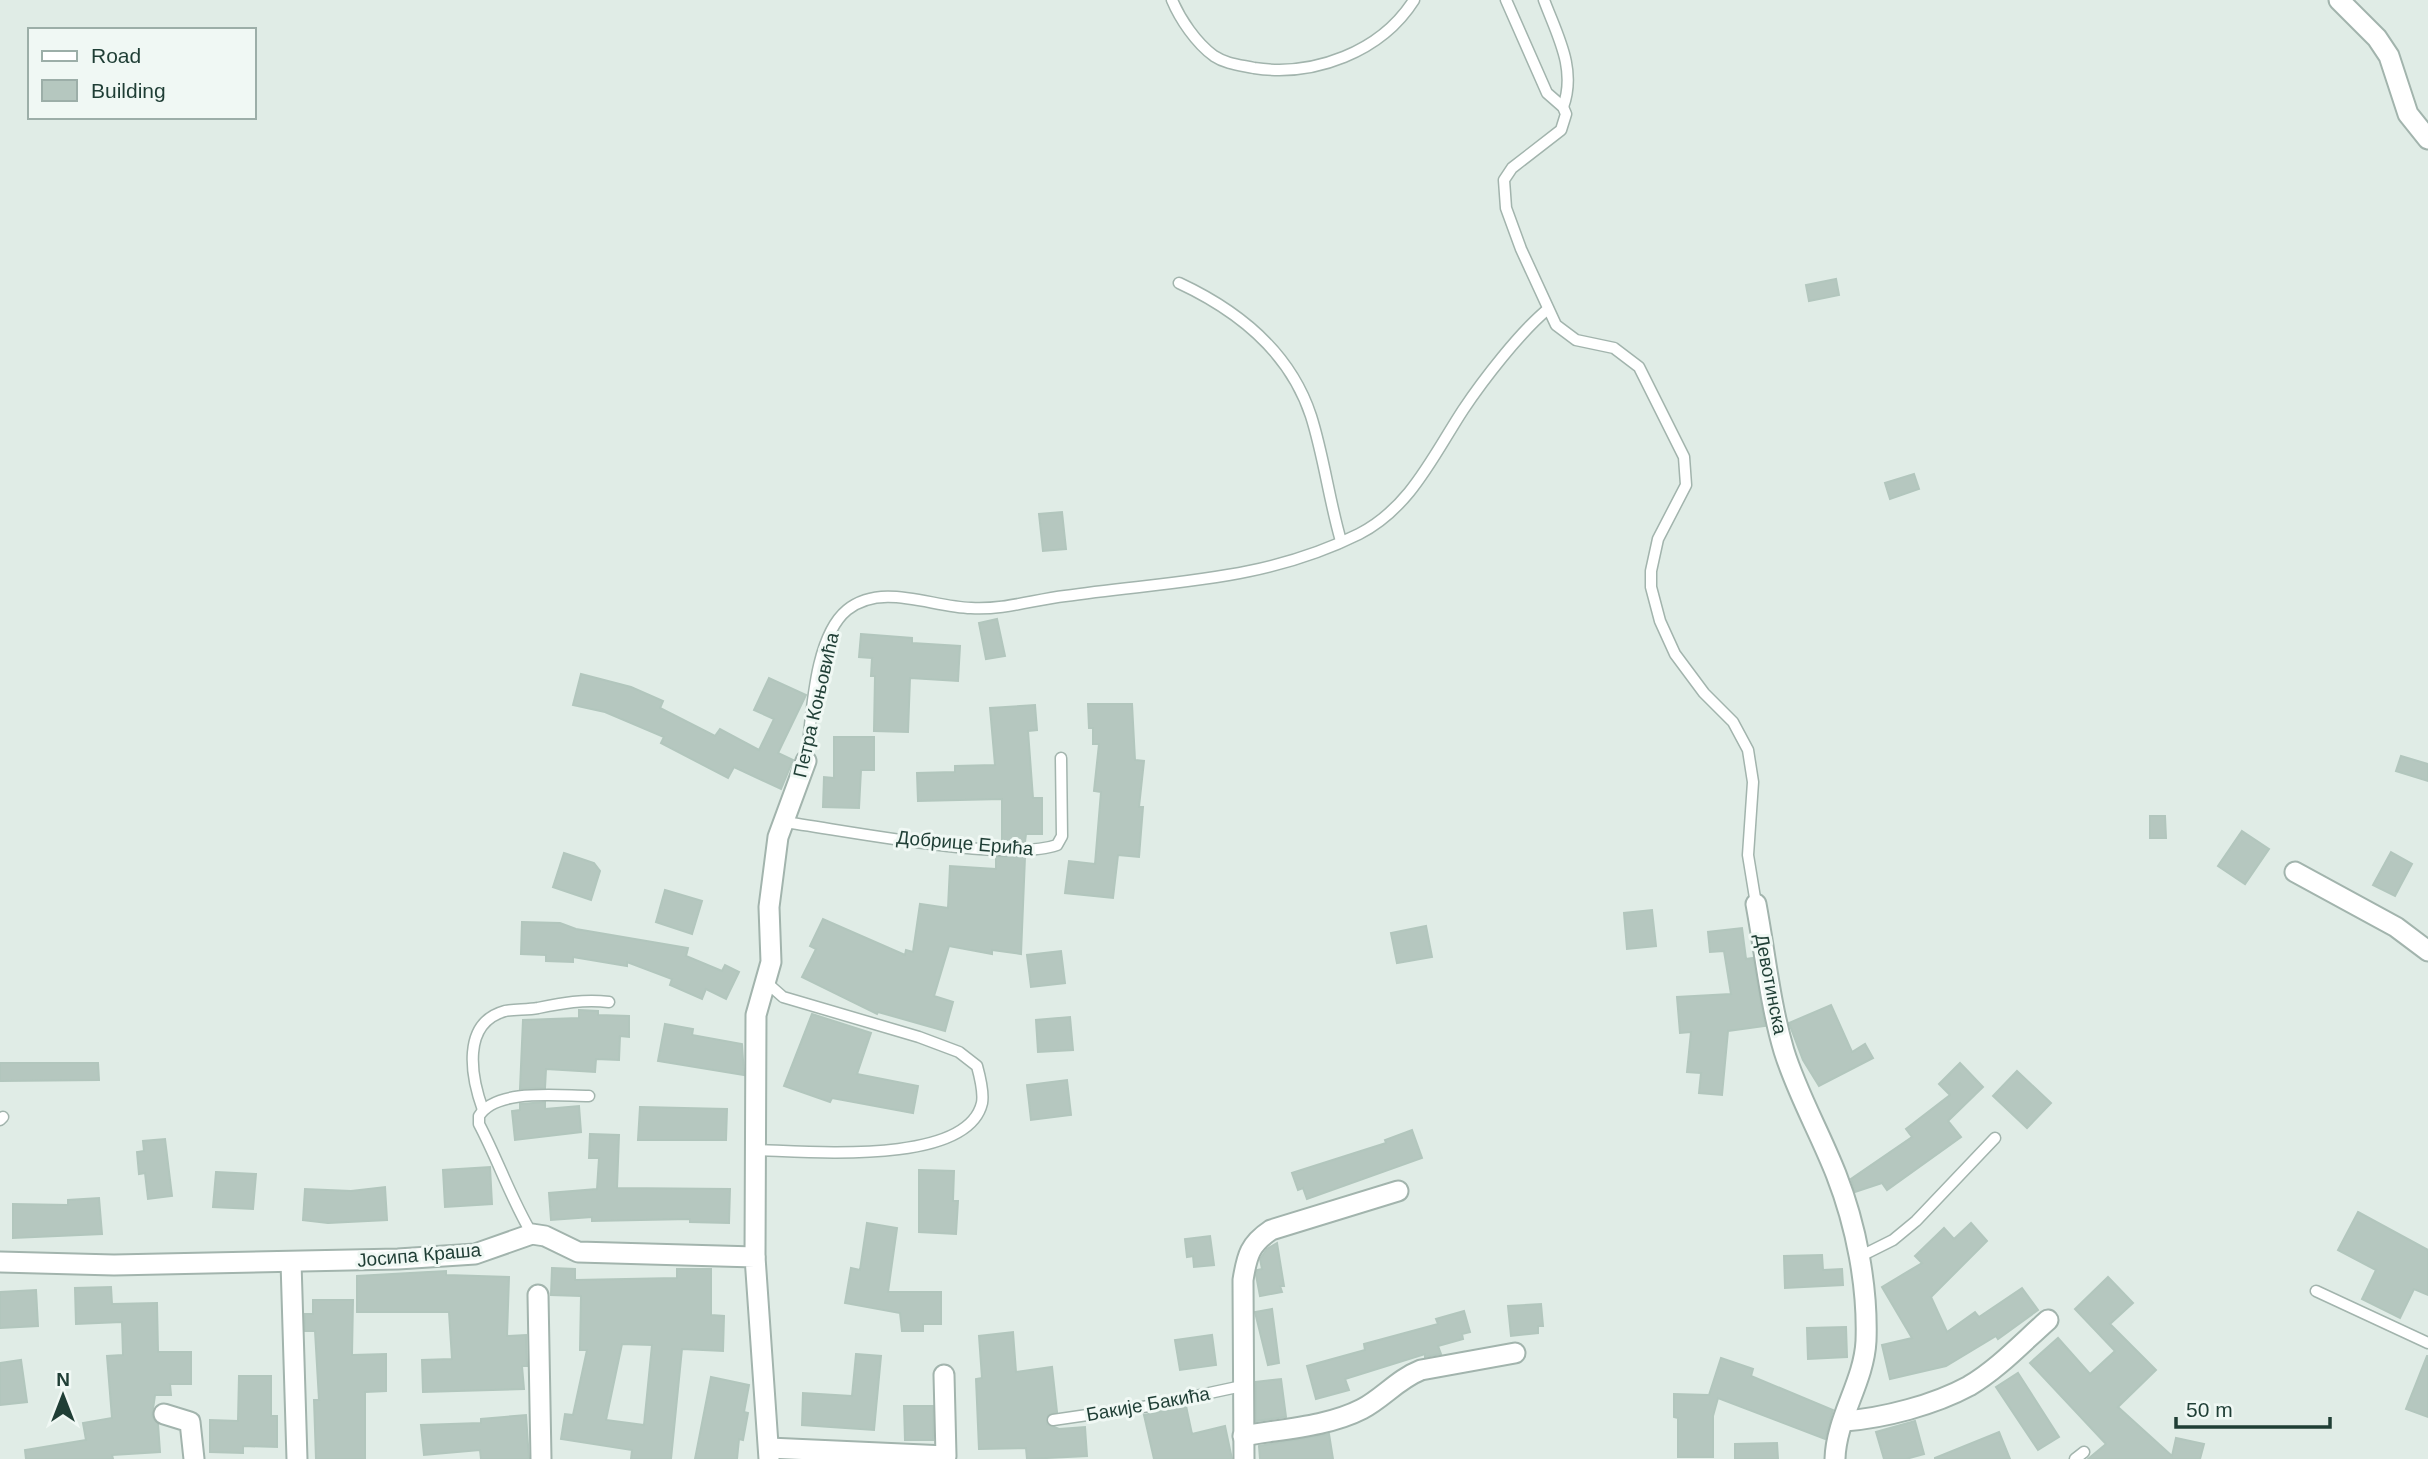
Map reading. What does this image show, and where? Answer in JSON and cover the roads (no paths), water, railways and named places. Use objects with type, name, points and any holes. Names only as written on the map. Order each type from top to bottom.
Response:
[{"type":"street","points":[[2339,0],[2377,38],[2389,56],[2408,114],[2428,139]]},
{"type":"street","name":"Петра Коњовића","points":[[755,1257],[756,1015],[772,950],[771,884],[778,837],[807,761]]},
{"type":"street","points":[[2295,872],[2396,927],[2428,951]]},
{"type":"street","name":"Девотинска","points":[[1756,904],[1784,1051],[1837,1176],[1852,1220],[1858,1258],[1866,1342],[1861,1370],[1835,1459]]},
{"type":"street","points":[[1244,1459],[1243,1280],[1247,1254],[1254,1242],[1271,1230],[1398,1191]]},
{"type":"street","points":[[531,1234],[545,1236],[578,1252],[755,1257],[769,1454],[946,1456],[944,1375]]},
{"type":"street","name":"Јосипа Краша","points":[[0,1262],[114,1265],[291,1262],[475,1254],[531,1234]]},
{"type":"street","points":[[291,1262],[297,1459]]},
{"type":"street","points":[[538,1295],[541,1459]]},
{"type":"street","points":[[1845,1420],[1864,1420],[1906,1409],[1969,1386],[2048,1320]]},
{"type":"street","points":[[1243,1436],[1345,1417],[1373,1403],[1408,1375],[1421,1370],[1515,1353]]},
{"type":"street","points":[[164,1414],[190,1422],[194,1459]]},
{"type":"lane","points":[[1172,0],[1178,13],[1213,56],[1235,65],[1286,71],[1319,66],[1354,52],[1394,26],[1414,0]]},
{"type":"lane","points":[[1506,0],[1547,93],[1563,107]]},
{"type":"lane","name":"Девотинска","points":[[1544,0],[1567,63],[1568,89],[1563,107],[1566,114],[1561,130],[1512,168],[1504,180],[1503,193],[1521,249],[1548,309],[1565,334],[1585,344],[1614,348],[1639,367],[1684,457],[1686,485],[1658,539],[1651,571],[1651,587],[1660,621],[1675,654],[1704,693],[1720,707],[1742,736],[1752,766],[1748,855],[1756,904]]},
{"type":"lane","points":[[1179,283],[1234,314],[1287,368],[1310,415],[1328,500],[1341,541]]},
{"type":"lane","name":"Петра Коњовића","points":[[807,761],[827,640],[839,618],[849,609],[880,597],[974,609],[1245,574],[1278,566],[1341,541],[1375,525],[1401,503],[1420,479],[1477,389],[1548,309]]},
{"type":"lane","name":"Добрице Ерића","points":[[784,822],[977,847],[1045,849],[1057,845],[1062,836],[1061,758]]},
{"type":"lane","points":[[755,1150],[829,1151],[927,1146],[954,1136],[970,1122],[982,1104],[977,1066],[959,1052],[919,1037],[783,997],[766,982]]},
{"type":"lane","points":[[531,1234],[479,1124],[483,1110],[475,1089],[472,1063],[476,1035],[484,1022],[504,1012],[588,1000],[608,1002]]},
{"type":"lane","points":[[483,1110],[495,1102],[516,1097],[589,1096]]},
{"type":"lane","points":[[1858,1258],[1893,1240],[1916,1221],[1995,1138]]},
{"type":"lane","points":[[2316,1291],[2428,1343]]},
{"type":"lane","name":"Бакије Бакића","points":[[1053,1420],[1149,1406],[1242,1386]]}]
